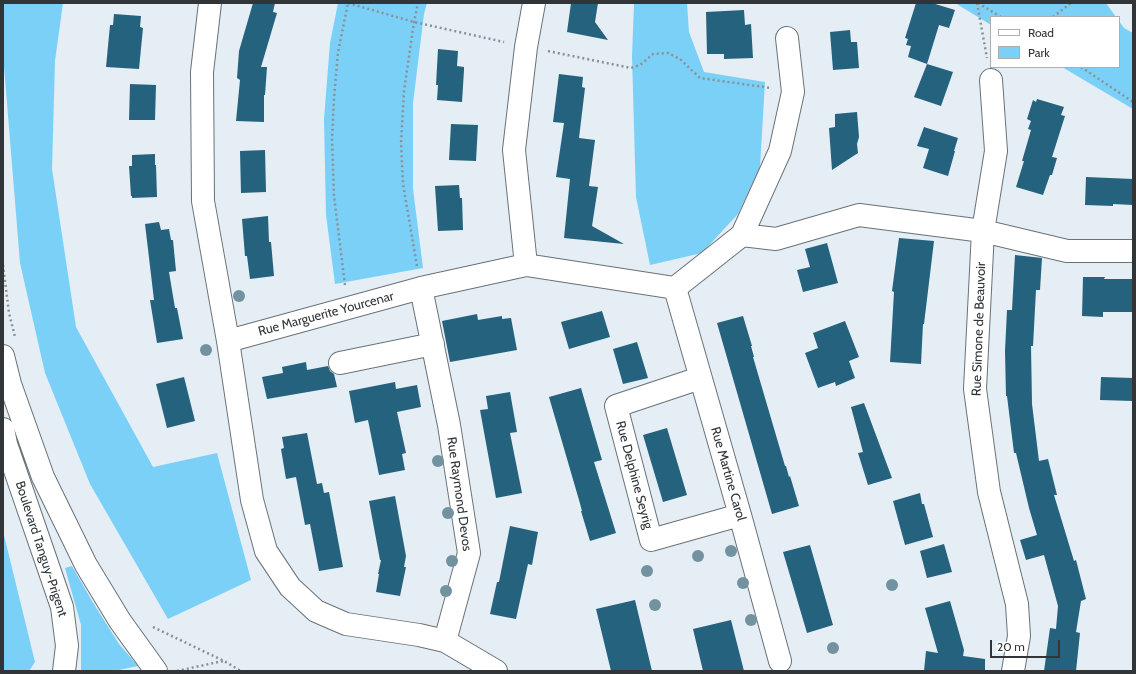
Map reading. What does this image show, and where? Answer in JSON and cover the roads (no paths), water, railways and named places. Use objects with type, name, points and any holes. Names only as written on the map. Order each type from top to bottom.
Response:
[{"type":"street","points":[[210,3],[202,72],[203,201],[228,341],[252,500],[266,551],[290,587],[316,611],[346,624],[419,635],[445,641],[496,671]]},
{"type":"street","points":[[526,265],[514,150],[526,47],[534,3]]},
{"type":"street","points":[[675,288],[742,235],[780,151],[793,92],[787,38]]},
{"type":"street","name":"Rue Simone de Beauvoir","points":[[991,80],[996,151],[983,231],[975,389],[989,492],[1017,604],[1019,636],[1013,671]]},
{"type":"street","points":[[742,235],[776,239],[859,215],[983,231],[1067,250],[1133,251]]},
{"type":"street","name":"Rue Marguerite Yourcenar","points":[[228,341],[421,288],[526,265],[675,288]]},
{"type":"street","name":"Rue Raymond Devos","points":[[421,288],[434,344],[449,425],[469,553],[445,641]]},
{"type":"street","name":"Rue Martine Carol","points":[[675,288],[780,661]]},
{"type":"street","points":[[340,363],[434,344]]},
{"type":"street","points":[[3,356],[10,384],[43,477],[86,565],[120,621],[156,671]]},
{"type":"street","name":"Rue Delphine Seyrig","points":[[700,378],[616,406],[651,540],[740,515]]},
{"type":"street","name":"Boulevard Tanguy-Prigent","points":[[3,429],[6,444],[62,607],[67,646],[64,671]]}]
